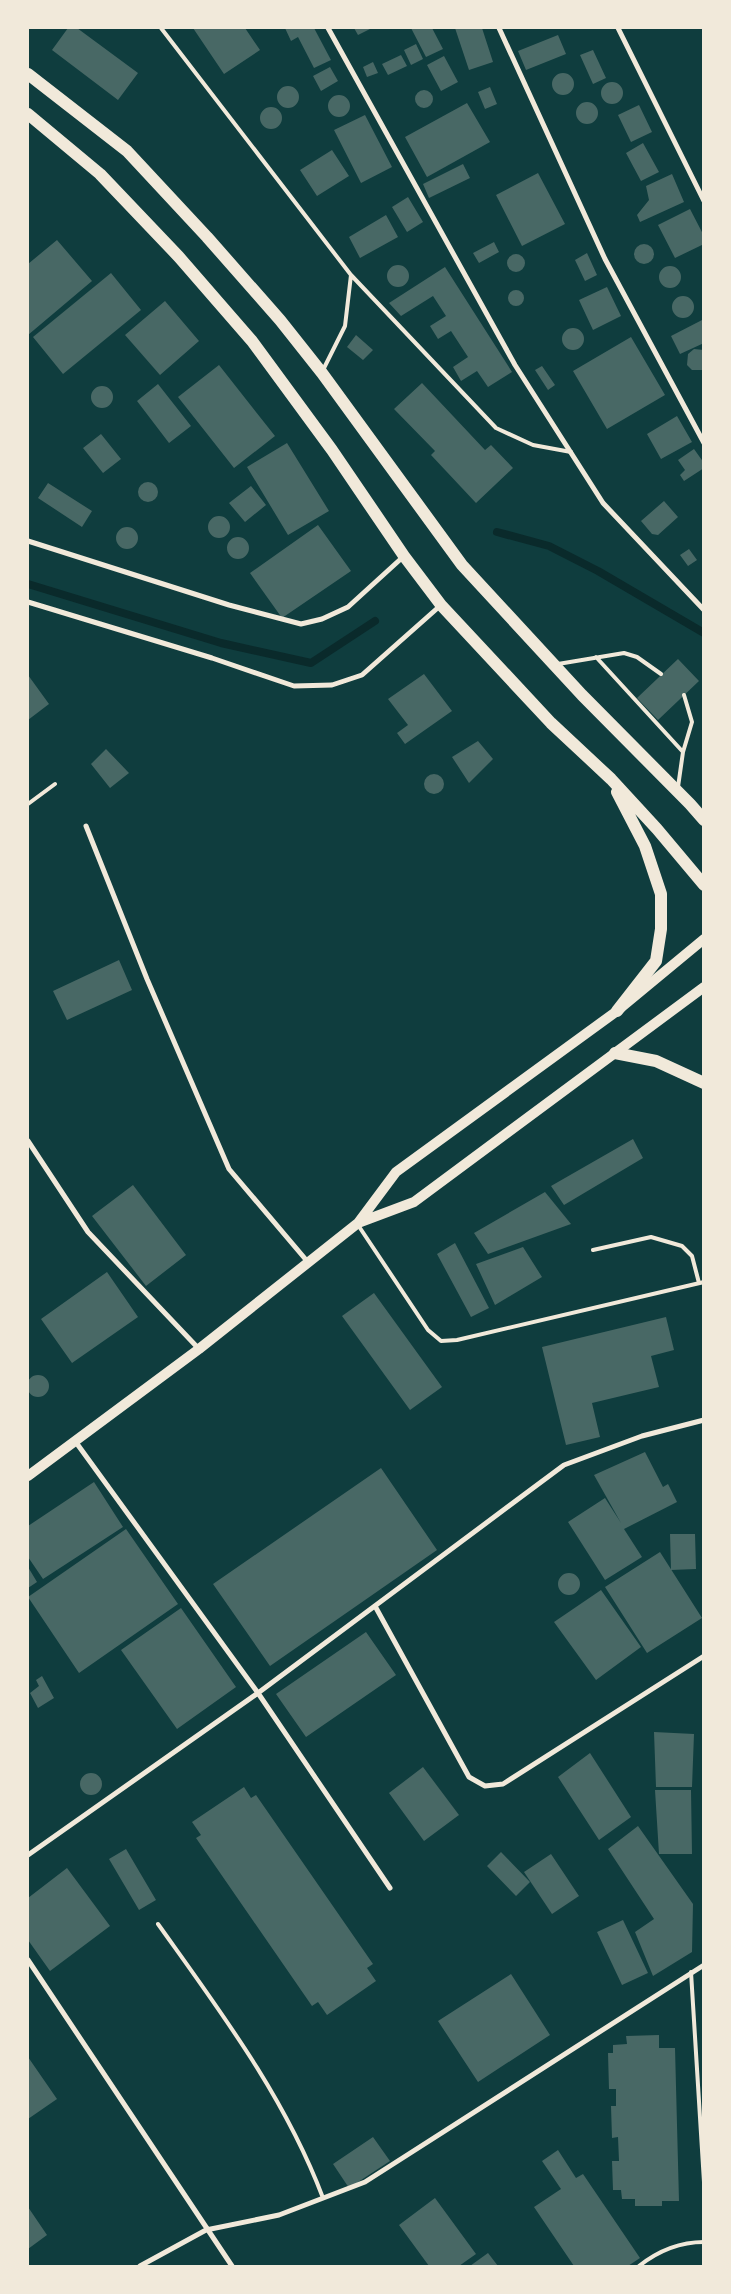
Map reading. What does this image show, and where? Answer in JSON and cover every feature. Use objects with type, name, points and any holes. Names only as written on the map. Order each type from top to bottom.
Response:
[{"type":"main road","points":[[28,74],[127,151],[274,314],[322,373],[462,565],[554,665],[704,820]]},
{"type":"main road","points":[[28,114],[100,174],[179,257],[252,341],[332,450],[404,556],[441,605],[551,723],[610,778],[657,829],[704,885]]},
{"type":"main road","points":[[610,778],[645,846],[661,894],[661,929],[656,961],[617,1010]]},
{"type":"main road","points":[[690,804],[704,812]]},
{"type":"main road","points":[[358,1224],[396,1172],[617,1010],[704,940]]},
{"type":"main road","points":[[28,1475],[199,1349],[307,1262],[358,1224],[414,1202],[704,987]]},
{"type":"main road","points":[[615,1053],[656,1061],[704,1083]]},
{"type":"street","points":[[328,28],[515,365],[603,503],[704,610]]},
{"type":"street","points":[[499,28],[605,259],[704,443]]},
{"type":"street","points":[[618,28],[704,201]]},
{"type":"street","points":[[28,541],[229,605],[301,624],[322,620],[348,607],[404,556]]},
{"type":"street","points":[[28,602],[212,658],[294,686],[332,685],[362,675],[441,605]]},
{"type":"street","points":[[86,826],[147,979],[229,1169],[307,1262]]},
{"type":"street","points":[[28,1142],[88,1232],[199,1349]]},
{"type":"street","points":[[28,1855],[258,1692],[564,1465],[642,1436],[704,1420]]},
{"type":"street","points":[[74,1440],[258,1692],[390,1888]]},
{"type":"street","points":[[375,1606],[468,1778],[485,1786],[503,1784],[704,1656]]},
{"type":"street","points":[[28,1960],[206,2230],[232,2266]]},
{"type":"street","points":[[140,2266],[206,2230],[279,2215],[365,2182],[704,1964]]},
{"type":"lane","points":[[161,28],[351,275],[496,428],[534,445],[571,452]]},
{"type":"lane","points":[[322,373],[345,326],[351,275]]},
{"type":"lane","points":[[554,665],[624,653],[637,656],[661,674]]},
{"type":"lane","points":[[596,658],[684,752]]},
{"type":"lane","points":[[678,791],[684,752],[692,722],[684,696]]},
{"type":"lane","points":[[28,804],[55,784]]},
{"type":"lane","points":[[358,1224],[428,1330],[441,1341],[457,1340],[701,1283],[692,1256],[682,1246],[651,1237],[593,1250]]},
{"type":"lane","points":[[158,1924],[248,2050],[308,2157],[324,2198]]},
{"type":"lane","points":[[691,1972],[704,2182]]},
{"type":"lane","points":[[639,2266],[670,2247],[704,2242]]},
{"type":"building","points":[[68,28],[77,28],[138,73],[118,100],[52,50]]},
{"type":"building","points":[[193,28],[245,28],[260,50],[224,74]]},
{"type":"building","points":[[285,28],[314,28],[331,60],[314,68],[298,37],[291,41]]},
{"type":"building","points":[[354,28],[372,28],[358,35]]},
{"type":"building","points":[[411,28],[432,28],[443,49],[426,57]]},
{"type":"building","points":[[455,28],[482,28],[493,62],[469,70]]},
{"type":"building","points":[[558,35],[566,54],[526,70],[518,51]]},
{"type":"building","points":[[416,44],[423,59],[411,65],[404,50]]},
{"type":"building","points":[[593,50],[606,78],[593,84],[580,55]]},
{"type":"building","points":[[401,55],[407,66],[388,75],[382,64]]},
{"type":"building","points":[[444,56],[458,82],[441,91],[427,65]]},
{"type":"building","points":[[373,62],[378,73],[367,77],[363,67]]},
{"type":"building","points":[[330,67],[338,81],[321,91],[313,76]]},
{"type":"building","points":[[563,73],[571,76],[574,84],[571,92],[563,95],[555,92],[552,84],[555,76]]},
{"type":"building","points":[[612,82],[620,85],[623,93],[620,101],[612,104],[604,101],[601,93],[604,85]]},
{"type":"building","points":[[284,86],[292,86],[299,93],[299,101],[292,108],[284,108],[277,101],[277,93]]},
{"type":"building","points":[[490,87],[497,104],[485,109],[478,92]]},
{"type":"building","points":[[424,90],[430,93],[433,99],[430,105],[424,108],[418,105],[415,99],[418,93]]},
{"type":"building","points":[[335,95],[343,95],[350,102],[350,110],[343,117],[335,117],[328,110],[328,102]]},
{"type":"building","points":[[583,102],[591,102],[598,109],[598,117],[591,124],[583,124],[576,117],[576,109]]},
{"type":"building","points":[[467,103],[490,142],[427,177],[405,137]]},
{"type":"building","points":[[639,105],[652,132],[631,142],[618,115]]},
{"type":"building","points":[[267,107],[275,107],[282,114],[282,122],[275,129],[267,129],[260,122],[260,114]]},
{"type":"building","points":[[365,115],[392,167],[361,183],[334,130]]},
{"type":"building","points":[[643,143],[659,172],[641,181],[626,153]]},
{"type":"building","points":[[332,150],[349,176],[317,196],[300,170]]},
{"type":"building","points":[[463,164],[470,178],[429,198],[423,184]]},
{"type":"building","points":[[538,173],[565,224],[522,246],[496,195]]},
{"type":"building","points":[[672,174],[684,202],[640,222],[637,215],[649,200],[646,186]]},
{"type":"building","points":[[408,197],[423,222],[407,232],[392,207]]},
{"type":"building","points":[[690,209],[704,236],[704,244],[675,258],[658,225]]},
{"type":"building","points":[[386,215],[398,237],[360,258],[349,237]]},
{"type":"building","points":[[57,240],[92,281],[28,335],[28,264]]},
{"type":"building","points":[[494,242],[499,252],[479,263],[473,253]]},
{"type":"building","points":[[640,244],[648,244],[654,250],[654,258],[648,264],[640,264],[634,258],[634,250]]},
{"type":"building","points":[[587,253],[597,275],[585,281],[575,260]]},
{"type":"building","points":[[516,254],[524,259],[525,263],[520,271],[516,272],[508,267],[507,263],[512,255]]},
{"type":"building","points":[[394,265],[402,265],[409,272],[409,280],[402,287],[394,287],[387,280],[387,272]]},
{"type":"building","points":[[666,266],[674,266],[681,273],[681,281],[674,288],[666,288],[659,281],[659,273]]},
{"type":"building","points":[[445,267],[512,372],[488,387],[477,371],[461,381],[453,367],[468,357],[451,331],[438,339],[430,326],[446,316],[433,296],[401,316],[389,303]]},
{"type":"building","points":[[111,273],[141,310],[63,374],[33,337]]},
{"type":"building","points":[[607,287],[621,316],[593,330],[579,300]]},
{"type":"building","points":[[513,290],[519,290],[524,295],[522,304],[513,306],[508,301],[508,295]]},
{"type":"building","points":[[683,296],[691,299],[694,307],[691,315],[683,318],[675,315],[672,307],[675,299]]},
{"type":"building","points":[[165,301],[199,341],[160,375],[125,335]]},
{"type":"building","points":[[704,319],[704,343],[680,354],[671,336]]},
{"type":"building","points":[[573,328],[581,331],[584,339],[581,347],[573,350],[565,347],[562,339],[565,331]]},
{"type":"building","points":[[356,335],[373,350],[363,360],[347,347]]},
{"type":"building","points":[[631,337],[665,395],[607,429],[573,371]]},
{"type":"building","points":[[694,349],[704,350],[703,370],[692,370],[687,365],[688,354]]},
{"type":"building","points":[[219,365],[275,436],[234,468],[178,397]]},
{"type":"building","points":[[542,366],[555,385],[548,390],[535,370]]},
{"type":"building","points":[[422,383],[485,450],[491,445],[513,468],[476,503],[431,455],[435,451],[394,409]]},
{"type":"building","points":[[158,384],[191,426],[169,443],[137,401]]},
{"type":"building","points":[[98,386],[106,386],[113,393],[113,401],[106,408],[98,408],[91,401],[91,393]]},
{"type":"building","points":[[677,416],[692,442],[661,459],[647,434]]},
{"type":"building","points":[[101,434],[121,459],[103,473],[83,448]]},
{"type":"building","points":[[287,443],[329,511],[288,535],[247,467]]},
{"type":"building","points":[[694,449],[704,463],[704,468],[684,481],[680,475],[685,470],[678,460]]},
{"type":"building","points":[[148,482],[155,485],[158,492],[155,499],[148,502],[141,499],[138,492],[141,485]]},
{"type":"building","points":[[48,483],[92,511],[82,527],[38,498]]},
{"type":"building","points":[[251,486],[266,505],[245,522],[229,503]]},
{"type":"building","points":[[664,501],[678,517],[658,535],[652,534],[641,521]]},
{"type":"building","points":[[215,516],[223,516],[230,523],[230,531],[223,538],[215,538],[208,531],[208,523]]},
{"type":"building","points":[[318,525],[351,571],[282,618],[250,573]]},
{"type":"building","points":[[123,527],[131,527],[138,534],[138,542],[131,549],[123,549],[116,542],[116,534]]},
{"type":"building","points":[[234,537],[242,537],[249,544],[249,552],[242,559],[234,559],[227,552],[227,544]]},
{"type":"building","points":[[689,549],[697,560],[688,566],[680,555]]},
{"type":"building","points":[[678,659],[699,681],[658,720],[637,698]]},
{"type":"building","points":[[424,674],[452,711],[405,744],[397,733],[408,725],[388,699]]},
{"type":"building","points":[[28,675],[49,704],[28,720]]},
{"type":"building","points":[[478,741],[493,759],[469,783],[452,757]]},
{"type":"building","points":[[106,749],[129,773],[110,788],[91,764]]},
{"type":"building","points":[[430,774],[438,774],[444,780],[444,788],[438,794],[430,794],[424,788],[424,780]]},
{"type":"building","points":[[119,960],[132,990],[67,1020],[53,991]]},
{"type":"building","points":[[633,1139],[643,1158],[564,1205],[551,1186]]},
{"type":"building","points":[[133,1185],[186,1255],[146,1286],[92,1216]]},
{"type":"building","points":[[545,1192],[571,1224],[488,1254],[474,1233]]},
{"type":"building","points":[[455,1243],[489,1308],[471,1317],[437,1254]]},
{"type":"building","points":[[523,1247],[542,1277],[495,1305],[476,1264]]},
{"type":"building","points":[[107,1272],[138,1317],[72,1363],[41,1319]]},
{"type":"building","points":[[374,1293],[442,1387],[410,1410],[342,1316]]},
{"type":"building","points":[[666,1317],[674,1350],[651,1356],[659,1387],[592,1403],[600,1437],[566,1445],[542,1347]]},
{"type":"building","points":[[38,1375],[46,1378],[49,1386],[46,1394],[38,1397],[30,1394],[27,1386],[30,1378]]},
{"type":"building","points":[[645,1452],[663,1487],[668,1484],[677,1502],[624,1529],[642,1557],[605,1580],[568,1522],[605,1498],[621,1523],[594,1475]]},
{"type":"building","points":[[381,1468],[437,1550],[270,1666],[213,1584]]},
{"type":"building","points":[[94,1482],[123,1527],[43,1579],[28,1557],[28,1526]]},
{"type":"building","points":[[126,1529],[178,1604],[79,1673],[28,1597]]},
{"type":"building","points":[[670,1534],[695,1534],[696,1569],[671,1570]]},
{"type":"building","points":[[660,1552],[702,1618],[647,1653],[605,1587]]},
{"type":"building","points":[[28,1567],[37,1582],[28,1588]]},
{"type":"building","points":[[569,1573],[577,1576],[580,1584],[577,1592],[569,1595],[561,1592],[558,1584],[561,1576]]},
{"type":"building","points":[[601,1590],[641,1647],[596,1680],[554,1622]]},
{"type":"building","points":[[181,1608],[236,1687],[177,1729],[121,1650]]},
{"type":"building","points":[[366,1632],[396,1675],[306,1737],[276,1694]]},
{"type":"building","points":[[42,1676],[54,1698],[38,1708],[30,1693],[39,1686],[36,1680]]},
{"type":"building","points":[[654,1732],[694,1734],[692,1787],[656,1787]]},
{"type":"building","points":[[590,1753],[631,1817],[599,1840],[558,1777]]},
{"type":"building","points":[[423,1767],[459,1815],[424,1841],[389,1793]]},
{"type":"building","points":[[91,1773],[99,1776],[102,1784],[99,1792],[91,1795],[83,1792],[80,1784],[83,1776]]},
{"type":"building","points":[[244,1787],[251,1798],[256,1795],[373,1964],[367,1968],[376,1981],[327,2015],[318,2002],[312,2006],[196,1838],[201,1835],[192,1822]]},
{"type":"building","points":[[655,1790],[691,1790],[692,1854],[659,1854]]},
{"type":"building","points":[[638,1826],[693,1904],[692,1952],[653,1976],[635,1932],[654,1919],[608,1849]]},
{"type":"building","points":[[126,1849],[156,1900],[139,1910],[109,1859]]},
{"type":"building","points":[[501,1852],[530,1882],[516,1896],[487,1866]]},
{"type":"building","points":[[551,1854],[579,1896],[552,1914],[524,1872]]},
{"type":"building","points":[[67,1868],[110,1926],[50,1971],[28,1940],[28,1898]]},
{"type":"building","points":[[623,1920],[648,1973],[622,1985],[597,1932]]},
{"type":"building","points":[[511,1974],[550,2035],[478,2082],[438,2021]]},
{"type":"building","points":[[659,2035],[659,2048],[675,2048],[679,2201],[662,2201],[662,2206],[635,2206],[635,2199],[622,2199],[621,2190],[613,2190],[612,2161],[619,2161],[618,2137],[612,2138],[611,2106],[616,2106],[616,2089],[609,2089],[608,2053],[613,2053],[613,2045],[627,2044],[626,2036]]},
{"type":"building","points":[[28,2057],[57,2099],[28,2119]]},
{"type":"building","points":[[373,2137],[390,2161],[349,2188],[333,2164]]},
{"type":"building","points":[[558,2150],[576,2178],[583,2174],[640,2258],[628,2266],[574,2266],[534,2207],[561,2189],[542,2161]]},
{"type":"building","points":[[435,2198],[476,2254],[459,2266],[429,2266],[399,2225]]},
{"type":"building","points":[[28,2207],[47,2235],[28,2249]]},
{"type":"building","points":[[488,2253],[498,2266],[470,2266]]},
{"type":"waterway","points":[[497,532],[549,546],[598,571],[704,633]]},
{"type":"waterway","points":[[28,584],[221,643],[311,663],[375,621]]}]
